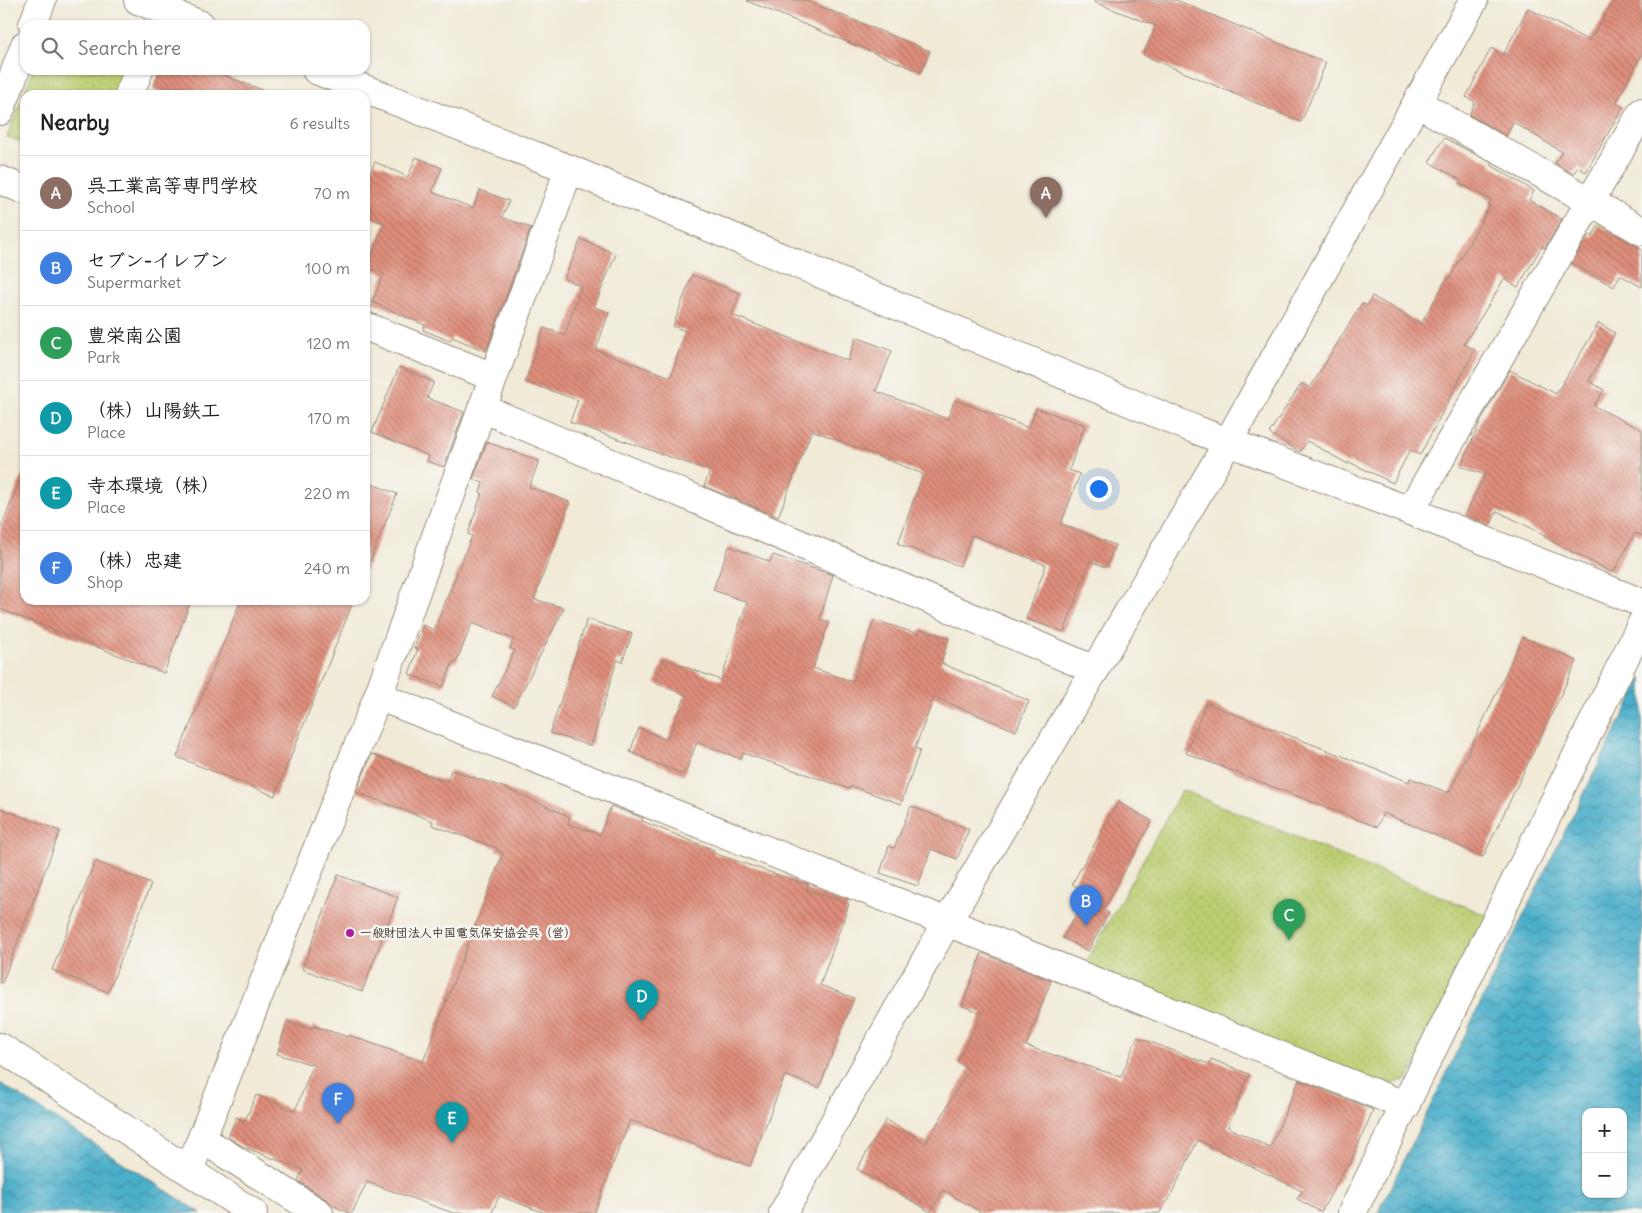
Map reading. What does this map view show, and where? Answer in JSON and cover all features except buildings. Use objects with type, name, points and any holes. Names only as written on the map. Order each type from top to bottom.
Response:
[{"type":"street","points":[[35,20],[42,0]]},
{"type":"street","points":[[783,1213],[947,922],[1228,442],[1474,0]]},
{"type":"street","points":[[152,11],[184,20]]},
{"type":"street","points":[[0,111],[20,58]]},
{"type":"street","points":[[131,90],[137,75]]},
{"type":"street","points":[[329,75],[367,90]]},
{"type":"street","points":[[370,91],[569,169],[1228,442],[1410,511],[1642,603]]},
{"type":"street","points":[[1417,103],[1642,231]]},
{"type":"street","points":[[1410,511],[1642,112]]},
{"type":"street","points":[[189,1170],[378,696],[569,169]]},
{"type":"street","points":[[0,180],[20,188]]},
{"type":"street","points":[[370,328],[494,377]]},
{"type":"street","points":[[482,408],[1095,670]]},
{"type":"street","points":[[1352,1213],[1642,623]]},
{"type":"street","points":[[378,696],[1406,1106]]},
{"type":"street","points":[[0,1047],[253,1213]]},
{"type":"street","points":[[202,1139],[319,1213]]},
{"type":"green space","points":[[31,75],[121,75],[116,90],[25,90]]},
{"type":"green space","points":[[20,104],[20,141],[7,137]]},
{"type":"green space","points":[[1182,790],[1491,917],[1408,1079],[1375,1089],[1085,964]]},
{"type":"water","points":[[1642,678],[1642,1213],[1378,1213],[1548,865]]},
{"type":"water","points":[[0,1083],[201,1213],[0,1213]]},
{"type":"place","name":"呉工業高等専門学校","points":[[1046,218]]},
{"type":"place","name":"セブン-イレブン","points":[[1086,926]]},
{"type":"place","name":"一般財団法人中国電気保安協会呉（営）","points":[[350,933]]},
{"type":"place","name":"豊栄南公園","points":[[1289,940]]},
{"type":"place","name":"（株）山陽鉄工","points":[[642,1021]]},
{"type":"place","name":"（株）忠建","points":[[338,1124]]},
{"type":"place","name":"寺本環境（株）","points":[[452,1143]]}]
